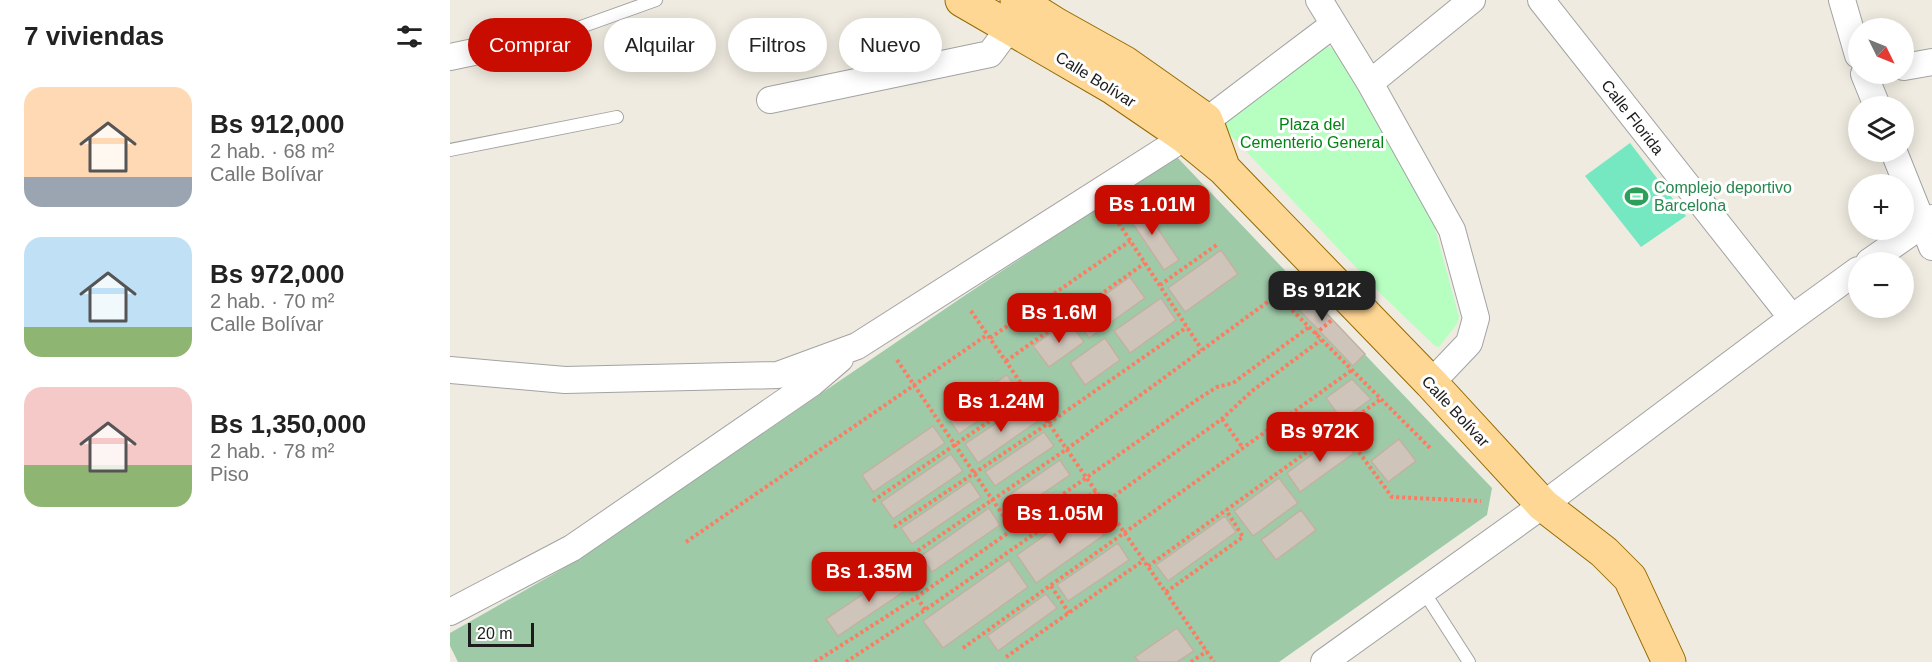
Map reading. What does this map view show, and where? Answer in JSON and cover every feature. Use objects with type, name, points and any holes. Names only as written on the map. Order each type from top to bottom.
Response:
[{"type":"main road","name":"Calle Bolívar","points":[[962,0],[1057,25],[1125,63],[1196,129],[1224,169],[1431,383],[1543,505],[1604,552],[1630,579],[1669,662]]},
{"type":"street","points":[[1319,0],[1370,83],[1452,231],[1476,318],[1469,343],[1431,383]]},
{"type":"street","points":[[1370,83],[1472,0]]},
{"type":"street","name":"Calle Florida","points":[[1541,0],[1792,318]]},
{"type":"street","points":[[1842,0],[1848,21]]},
{"type":"street","points":[[770,100],[990,54],[1013,13]]},
{"type":"street","points":[[450,612],[572,548],[812,383],[857,346],[1196,129],[1333,25]]},
{"type":"street","points":[[450,57],[468,53]]},
{"type":"street","points":[[1914,65],[1932,62]]},
{"type":"street","points":[[1888,252],[1929,230],[1898,162]]},
{"type":"street","points":[[1324,662],[1543,505],[1848,277]]},
{"type":"street","points":[[450,370],[565,381],[777,375],[857,346]]},
{"type":"lane","points":[[592,23],[656,0]]},
{"type":"lane","points":[[450,150],[617,117]]},
{"type":"lane","points":[[1424,592],[1469,662]]},
{"type":"path","points":[[1112,213],[1202,350]]},
{"type":"path","points":[[686,542],[1130,241]]},
{"type":"path","points":[[1160,285],[1218,244]]},
{"type":"path","points":[[1006,361],[1145,263]]},
{"type":"path","points":[[912,554],[1067,449],[1276,295],[1432,450]]},
{"type":"path","points":[[971,311],[1214,662]]},
{"type":"path","points":[[894,527],[1186,327]]},
{"type":"path","points":[[815,662],[917,597],[1198,399],[1217,387],[1233,383],[1309,327]]},
{"type":"path","points":[[1104,503],[1222,419],[1252,391],[1321,340]]},
{"type":"path","points":[[897,360],[1013,530]]},
{"type":"path","points":[[963,648],[1352,370]]},
{"type":"path","points":[[873,501],[1029,394]]},
{"type":"path","points":[[1148,566],[1381,399]]},
{"type":"path","points":[[1222,419],[1243,448]]},
{"type":"path","points":[[1341,428],[1392,497],[1480,501]]},
{"type":"path","points":[[846,662],[925,610],[1095,491]]},
{"type":"path","points":[[1166,592],[1243,537],[1226,510]]},
{"type":"path","points":[[1006,657],[1144,560]]},
{"type":"path","points":[[1051,586],[1069,613]]},
{"type":"path","points":[[917,597],[925,610]]},
{"type":"path","points":[[1191,662],[1207,651]]},
{"type":"green space","name":"Plaza del Cementerio General","points":[[1324,47],[1335,50],[1433,221],[1459,317],[1457,324],[1439,347],[1435,346],[1384,297],[1223,127],[1224,123]]},
{"type":"green space","name":"Complejo deportivo Barcelona","points":[[1630,143],[1686,216],[1641,247],[1585,176]]},
{"type":"green space","points":[[1176,156],[1492,488],[1487,515],[1279,662],[458,662],[450,646],[450,633],[571,564],[964,296]]},
{"type":"building","points":[[1140,202],[1179,260],[1164,270],[1125,212]]},
{"type":"building","points":[[1221,250],[1238,274],[1185,312],[1168,288]]},
{"type":"building","points":[[1130,277],[1145,298],[1089,338],[1074,317]]},
{"type":"building","points":[[1293,278],[1365,354],[1353,366],[1280,290]]},
{"type":"building","points":[[1161,298],[1176,320],[1130,353],[1114,331]]},
{"type":"building","points":[[1068,320],[1084,342],[1049,367],[1033,346]]},
{"type":"building","points":[[1105,338],[1120,360],[1085,385],[1070,363]]},
{"type":"building","points":[[1007,375],[1019,392],[959,434],[947,416]]},
{"type":"building","points":[[1352,379],[1371,399],[1342,420],[1326,398]]},
{"type":"building","points":[[1026,403],[1038,421],[978,463],[965,444]]},
{"type":"building","points":[[933,426],[945,443],[873,492],[862,475]]},
{"type":"building","points":[[1044,432],[1054,446],[995,486],[985,472]]},
{"type":"building","points":[[1340,434],[1354,453],[1300,492],[1287,473]]},
{"type":"building","points":[[1399,439],[1416,461],[1388,482],[1371,461]]},
{"type":"building","points":[[951,454],[963,471],[893,519],[881,502]]},
{"type":"building","points":[[1060,460],[1070,475],[1014,513],[1003,499]]},
{"type":"building","points":[[1279,478],[1298,503],[1253,536],[1234,511]]},
{"type":"building","points":[[970,481],[981,497],[912,544],[901,528]]},
{"type":"building","points":[[1085,507],[1104,535],[1036,583],[1017,555]]},
{"type":"building","points":[[989,508],[1000,525],[932,572],[921,556]]},
{"type":"building","points":[[1301,510],[1316,530],[1276,560],[1261,540]]},
{"type":"building","points":[[1225,516],[1236,532],[1168,581],[1156,565]]},
{"type":"building","points":[[1118,543],[1129,560],[1068,601],[1057,585]]},
{"type":"building","points":[[1009,560],[1028,587],[943,648],[923,621]]},
{"type":"building","points":[[901,569],[912,586],[838,636],[826,619]]},
{"type":"building","points":[[1046,594],[1057,608],[998,651],[987,636]]},
{"type":"building","points":[[1177,628],[1194,651],[1177,662],[1139,662],[1135,657]]},
{"type":"place","name":"Complejo deportivo Barcelona","points":[[1636,196]]}]
